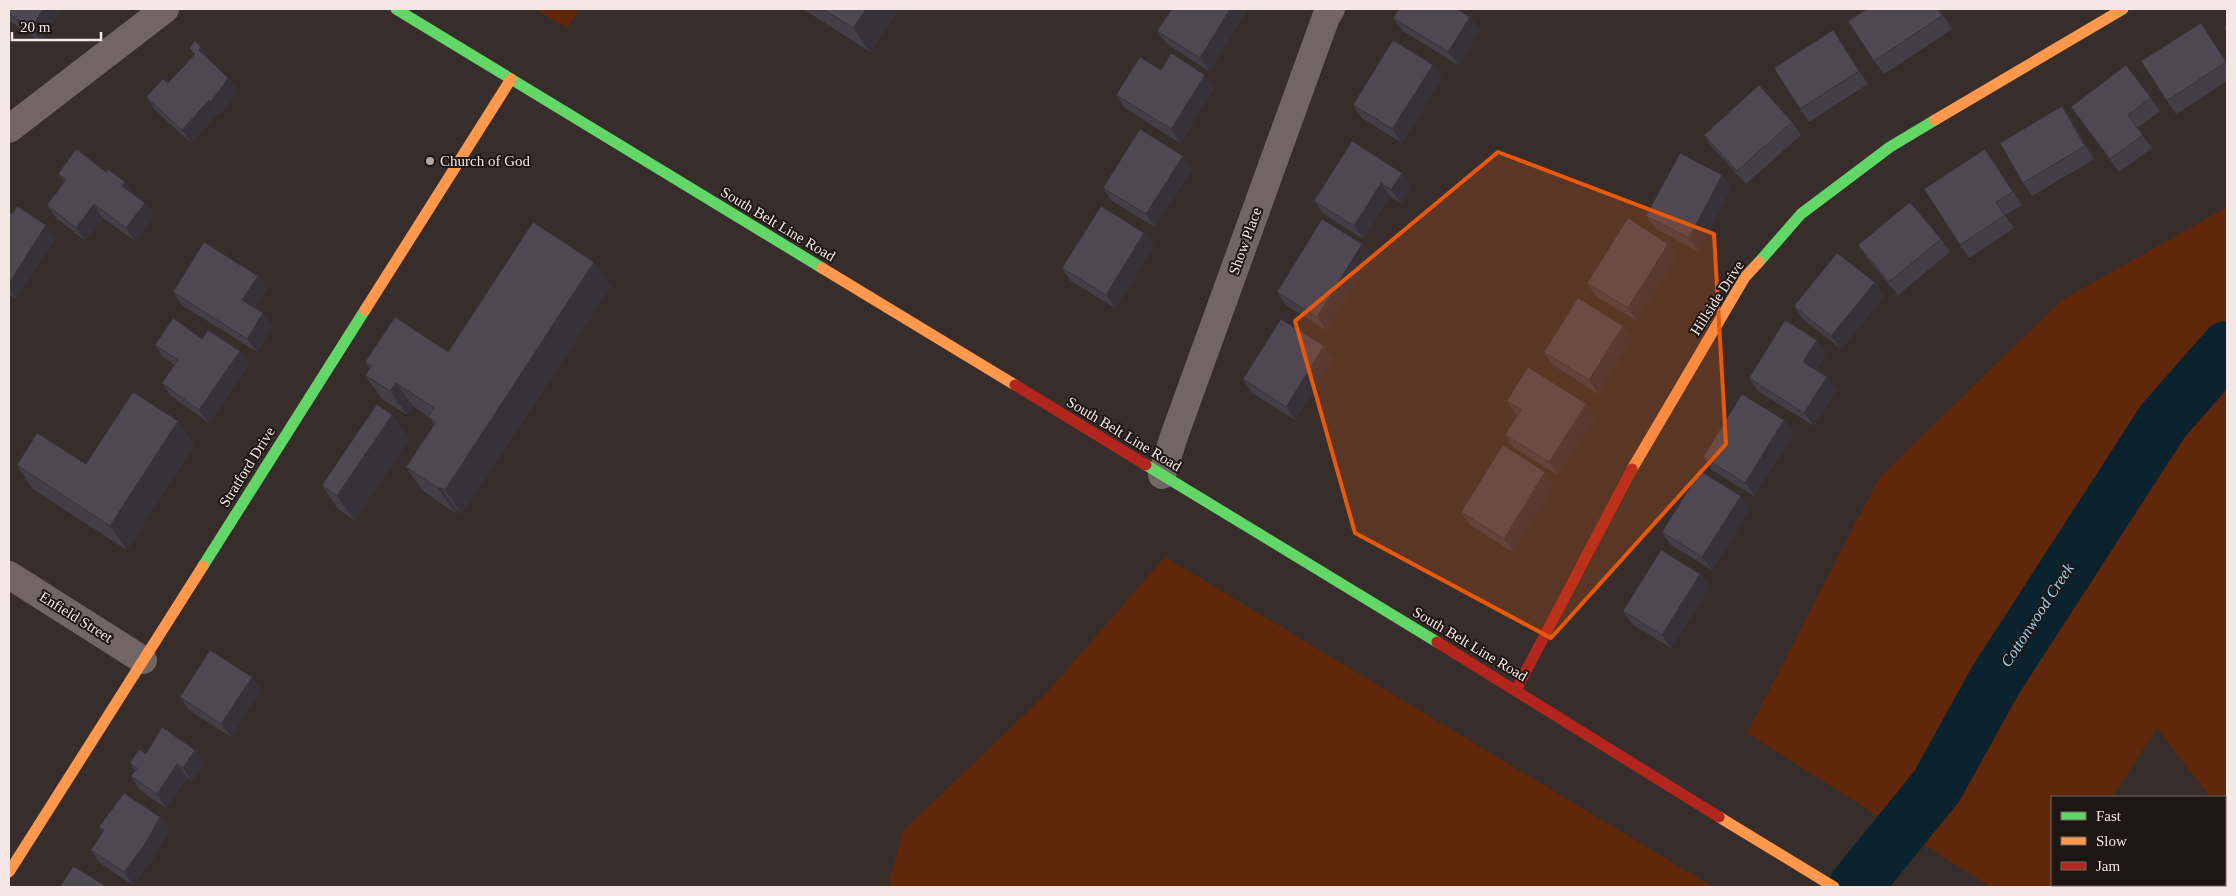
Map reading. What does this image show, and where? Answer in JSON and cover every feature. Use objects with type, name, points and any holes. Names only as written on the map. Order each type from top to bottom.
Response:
[{"type":"street","points":[[9,129],[165,9]]},
{"type":"street","name":"South Belt Line Road","points":[[396,9],[1516,690],[1834,887]]},
{"type":"street","name":"Show Place","points":[[1162,476],[1176,429],[1323,26],[1331,9]]},
{"type":"street","name":"Hillside Drive","points":[[1516,690],[1642,450],[1745,277],[1802,214],[1890,147],[2123,9]]},
{"type":"street","name":"Stratford Drive","points":[[9,872],[511,79]]},
{"type":"street","name":"Enfield Street","points":[[9,575],[143,660]]},
{"type":"highlighted area","points":[[1498,152],[1714,234],[1726,444],[1551,638],[1355,533],[1295,321]]},
{"type":"shaded area","points":[[536,9],[579,9],[567,28]]},
{"type":"shaded area","points":[[2227,207],[2227,819],[2226,796],[2209,796],[2157,728],[2113,796],[2051,796],[2051,886],[2054,887],[1991,887],[1747,733],[1879,478],[2062,300]]},
{"type":"shaded area","points":[[1165,557],[1713,887],[888,887],[903,831],[1043,697]]},
{"type":"building","points":[[9,9],[43,9],[31,28],[9,14]]},
{"type":"building","points":[[823,9],[866,9],[853,28]]},
{"type":"building","points":[[1172,9],[1230,9],[1200,58],[1157,31]]},
{"type":"building","points":[[1399,9],[1457,9],[1470,17],[1448,52],[1393,18]]},
{"type":"building","points":[[1867,9],[1938,9],[1942,16],[1874,61],[1848,21]]},
{"type":"building","points":[[2201,23],[2226,62],[2167,101],[2141,61]]},
{"type":"building","points":[[1833,30],[1859,71],[1800,109],[1774,68]]},
{"type":"building","points":[[1393,40],[1433,65],[1392,129],[1353,105]]},
{"type":"building","points":[[195,41],[201,47],[199,50],[228,78],[211,102],[209,100],[182,130],[146,97],[163,79],[168,83],[195,54],[189,48]]},
{"type":"building","points":[[1171,53],[1205,75],[1171,129],[1116,95],[1140,57],[1161,70]]},
{"type":"building","points":[[2126,65],[2151,98],[2128,115],[2143,135],[2110,159],[2071,107]]},
{"type":"building","points":[[1759,85],[1792,122],[1737,171],[1704,135]]},
{"type":"building","points":[[2062,106],[2085,146],[2023,183],[2000,143]]},
{"type":"building","points":[[1140,129],[1183,156],[1146,214],[1103,188]]},
{"type":"building","points":[[1352,141],[1402,173],[1391,190],[1381,183],[1354,226],[1314,201]]},
{"type":"building","points":[[76,149],[106,172],[108,169],[125,182],[122,186],[145,203],[126,228],[94,204],[76,228],[47,205],[66,180],[58,174]]},
{"type":"building","points":[[1985,149],[2013,192],[1996,202],[2005,215],[1960,245],[1924,189]]},
{"type":"building","points":[[1680,153],[1722,175],[1689,238],[1646,216]]},
{"type":"building","points":[[1910,202],[1941,239],[1889,282],[1858,245]]},
{"type":"building","points":[[17,206],[46,225],[9,283],[9,212],[12,214]]},
{"type":"building","points":[[1101,206],[1144,233],[1106,295],[1062,268]]},
{"type":"building","points":[[1628,218],[1668,244],[1628,308],[1587,283]]},
{"type":"building","points":[[1322,219],[1362,244],[1317,317],[1277,292]]},
{"type":"building","points":[[533,222],[594,262],[445,490],[440,487],[439,489],[406,467],[436,422],[428,417],[434,408],[396,383],[390,391],[365,375],[372,366],[365,362],[395,317],[448,352]]},
{"type":"building","points":[[204,242],[258,276],[242,300],[263,313],[247,339],[173,292]]},
{"type":"building","points":[[1837,253],[1875,282],[1831,336],[1794,306]]},
{"type":"building","points":[[1578,298],[1623,326],[1589,380],[1544,352]]},
{"type":"building","points":[[173,318],[202,339],[208,330],[240,351],[199,410],[162,383],[178,360],[155,345]]},
{"type":"building","points":[[1281,319],[1324,346],[1286,407],[1243,379]]},
{"type":"building","points":[[1785,320],[1817,340],[1803,362],[1827,377],[1804,413],[1749,378]]},
{"type":"building","points":[[1528,367],[1586,404],[1549,462],[1505,435],[1521,410],[1507,401]]},
{"type":"building","points":[[133,392],[178,421],[110,526],[17,465],[37,433],[86,464]]},
{"type":"building","points":[[1742,394],[1784,420],[1745,483],[1703,457]]},
{"type":"building","points":[[377,404],[392,415],[337,496],[322,485]]},
{"type":"building","points":[[1503,445],[1545,472],[1504,539],[1461,512]]},
{"type":"building","points":[[1700,471],[1741,496],[1702,557],[1662,532]]},
{"type":"building","points":[[1661,550],[1700,574],[1662,635],[1623,611]]},
{"type":"building","points":[[210,650],[252,677],[221,724],[180,697]]},
{"type":"building","points":[[162,727],[195,750],[183,768],[177,764],[157,794],[131,776],[137,768],[130,763],[139,749],[146,754]]},
{"type":"building","points":[[124,793],[160,817],[145,844],[124,872],[91,850],[104,830],[99,827]]},
{"type":"building","points":[[73,866],[104,885],[102,887],[60,887]]},
{"type":"waterway","name":"Cottonwood Creek","points":[[1855,887],[1937,786],[1995,681],[2163,421],[2227,348]]},
{"type":"traffic: fast","points":[[396,9],[822,268]]},
{"type":"traffic: fast","points":[[1759,262],[1801,214],[1890,147],[1935,120]]},
{"type":"traffic: fast","points":[[203,566],[365,310]]},
{"type":"traffic: fast","points":[[1146,465],[1437,642]]},
{"type":"traffic: slow","points":[[1935,120],[2123,9]]},
{"type":"traffic: slow","points":[[365,310],[511,79]]},
{"type":"traffic: slow","points":[[1632,469],[1745,277],[1759,262]]},
{"type":"traffic: slow","points":[[822,268],[1015,385]]},
{"type":"traffic: slow","points":[[9,872],[203,566]]},
{"type":"traffic: slow","points":[[1719,817],[1834,887]]},
{"type":"traffic: jam","points":[[1015,385],[1146,465]]},
{"type":"traffic: jam","points":[[1516,690],[1632,469]]},
{"type":"traffic: jam","points":[[1437,642],[1719,817]]},
{"type":"place","name":"Church of God","points":[[430,161]]}]
